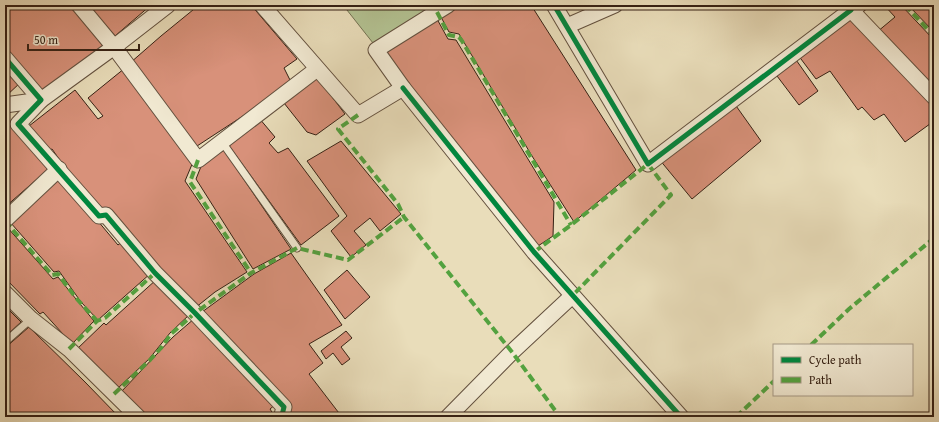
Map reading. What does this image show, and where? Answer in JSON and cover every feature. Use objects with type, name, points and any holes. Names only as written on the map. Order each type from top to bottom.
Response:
[{"type":"street","points":[[79,5],[114,47],[198,160],[317,69]]},
{"type":"street","points":[[168,5],[114,47],[41,100],[18,124],[99,216],[106,215],[155,273],[284,407],[282,415],[284,417]]},
{"type":"street","points":[[262,5],[358,115],[403,88]]},
{"type":"street","points":[[448,5],[376,50],[403,88],[534,252],[681,417]]},
{"type":"street","points":[[554,5],[648,164],[854,7],[934,97]]},
{"type":"street","points":[[567,26],[615,5]]},
{"type":"street","points":[[5,58],[41,100]]},
{"type":"street","points":[[5,105],[41,100]]},
{"type":"street","points":[[5,220],[59,169]]},
{"type":"street","points":[[5,293],[31,319],[69,348],[138,417]]},
{"type":"street","points":[[448,417],[512,352],[572,296]]},
{"type":"lane","points":[[222,142],[297,248]]},
{"type":"lane","points":[[5,342],[31,319]]},
{"type":"green space","points":[[343,5],[441,5],[373,43]]},
{"type":"building","points":[[5,5],[71,5],[106,45],[44,93],[5,48]]},
{"type":"building","points":[[88,5],[151,5],[115,36]]},
{"type":"building","points":[[199,5],[251,5],[297,59],[284,68],[292,84],[194,148],[130,63]]},
{"type":"building","points":[[460,5],[531,5],[636,170],[574,222],[532,156],[459,34],[449,32],[441,17]]},
{"type":"building","points":[[884,5],[901,5],[934,40],[934,93],[877,32],[895,17]]},
{"type":"building","points":[[908,5],[934,5],[934,32]]},
{"type":"building","points":[[849,16],[934,108],[934,121],[905,142],[884,114],[874,120],[862,107],[858,110],[830,71],[816,79],[798,55]]},
{"type":"building","points":[[437,19],[448,39],[456,40],[554,202],[553,236],[535,248],[383,51]]},
{"type":"building","points":[[794,57],[818,91],[799,105],[774,72]]},
{"type":"building","points":[[5,65],[21,82],[5,97]]},
{"type":"building","points":[[125,68],[193,162],[185,181],[247,272],[215,292],[195,308],[71,176],[52,149],[47,151],[29,126],[75,90],[98,119],[103,116],[88,98]]},
{"type":"building","points":[[317,77],[345,114],[316,135],[307,132],[284,103]]},
{"type":"building","points":[[734,103],[761,141],[692,199],[659,159]]},
{"type":"building","points":[[5,118],[51,167],[5,207]]},
{"type":"building","points":[[259,118],[275,137],[269,143],[278,153],[288,148],[339,216],[301,245],[227,143]]},
{"type":"building","points":[[341,141],[401,214],[380,231],[370,218],[354,231],[366,245],[351,257],[331,231],[347,216],[307,161]]},
{"type":"building","points":[[224,150],[291,249],[253,269],[196,179],[202,164]]},
{"type":"building","points":[[61,177],[118,245],[123,241],[151,273],[98,320],[81,302],[59,271],[54,272],[10,222]]},
{"type":"building","points":[[7,227],[53,279],[58,277],[94,321],[72,344],[43,312],[40,314],[5,278],[5,228]]},
{"type":"building","points":[[291,253],[342,325],[309,344],[323,363],[309,374],[342,417],[289,417],[202,312],[254,274]]},
{"type":"building","points":[[347,270],[370,297],[345,319],[324,290]]},
{"type":"building","points":[[157,279],[190,314],[170,333],[149,359],[117,389],[76,350],[104,323],[106,325]]},
{"type":"building","points":[[5,306],[21,322],[5,337]]},
{"type":"building","points":[[195,318],[276,404],[270,409],[275,417],[145,417],[121,392],[173,337]]},
{"type":"building","points":[[29,327],[119,417],[5,417],[5,348]]},
{"type":"building","points":[[346,331],[352,338],[341,347],[350,359],[342,365],[333,353],[326,359],[321,351]]},
{"type":"marked path","points":[[905,5],[934,36]]},
{"type":"marked path","points":[[437,12],[449,35],[459,37],[462,41],[571,225]]},
{"type":"marked path","points":[[358,115],[338,129],[398,204],[404,217],[512,352],[560,417]]},
{"type":"marked path","points":[[198,160],[190,182],[251,273]]},
{"type":"marked path","points":[[534,252],[571,225],[648,164],[671,195],[572,296]]},
{"type":"marked path","points":[[114,394],[150,360],[171,334],[195,313],[251,273],[297,248],[348,260],[404,217]]},
{"type":"marked path","points":[[5,221],[52,275],[58,274],[76,298],[97,321]]},
{"type":"marked path","points":[[812,344],[849,309],[934,238]]},
{"type":"marked path","points":[[69,349],[97,321],[105,318],[155,273]]},
{"type":"marked path","points":[[736,417],[773,382]]},
{"type":"cycle path","points":[[554,5],[648,164],[851,10],[853,5]]},
{"type":"cycle path","points":[[5,58],[41,100],[18,124],[99,216],[106,215],[155,273],[284,407],[282,415],[284,417]]},
{"type":"cycle path","points":[[403,88],[534,252],[681,417]]}]
